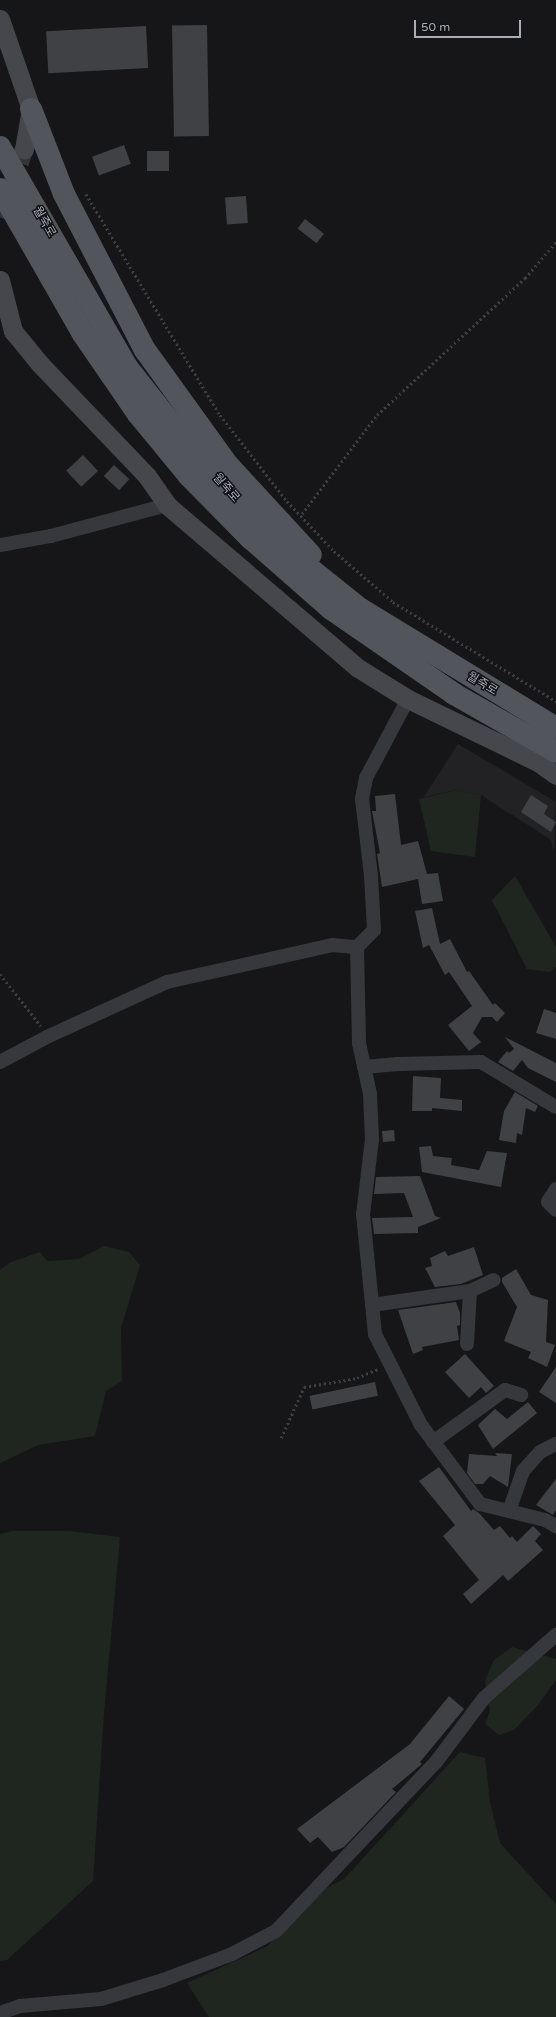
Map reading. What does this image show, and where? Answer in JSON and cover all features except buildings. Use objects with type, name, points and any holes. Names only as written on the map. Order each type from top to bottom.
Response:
[{"type":"main road","points":[[31,109],[64,194],[145,350],[228,465],[359,608]]},
{"type":"main road","name":"월죽로","points":[[0,146],[132,373],[186,442],[267,534],[359,608],[554,746]]},
{"type":"main road","name":"월죽로","points":[[0,189],[83,334],[138,414],[189,476],[250,538],[331,609],[454,694],[554,746]]},
{"type":"street","points":[[0,19],[31,109],[24,149]]},
{"type":"street","points":[[0,280],[13,330],[40,364],[147,476],[167,505],[358,668],[408,699],[538,762],[556,775]]},
{"type":"street","points":[[0,545],[51,536],[167,505]]},
{"type":"street","points":[[408,699],[366,778],[362,799],[372,876],[374,930],[357,947],[359,1043],[370,1094],[372,1139],[363,1214],[375,1334],[421,1424],[480,1504],[545,1520],[556,1526]]},
{"type":"street","points":[[0,1062],[49,1036],[167,982],[332,945],[357,947]]},
{"type":"street","points":[[364,1067],[398,1064],[481,1062],[556,1107]]},
{"type":"street","points":[[556,1189],[548,1202],[556,1210]]},
{"type":"street","points":[[372,1305],[470,1291],[494,1280]]},
{"type":"street","points":[[467,1344],[470,1291]]},
{"type":"street","points":[[433,1442],[505,1390],[521,1396]]},
{"type":"street","points":[[508,1511],[523,1470],[540,1452],[556,1444]]},
{"type":"street","points":[[0,2013],[20,2006],[101,1999],[163,1980],[232,1954],[276,1931],[436,1762],[484,1698],[556,1634]]},
{"type":"path","points":[[85,192],[220,415],[287,501],[302,514],[334,551],[393,602],[556,702]]},
{"type":"path","points":[[302,514],[377,415],[525,278],[556,242]]},
{"type":"path","points":[[0,974],[49,1036]]},
{"type":"path","points":[[281,1438],[304,1387],[357,1378],[389,1364]]},
{"type":"shaded area","points":[[458,744],[556,802],[554,853],[551,840],[481,795],[456,790],[424,797]]},
{"type":"shaded area","points":[[456,790],[481,795],[475,857],[431,851],[419,799]]},
{"type":"shaded area","points":[[515,876],[556,947],[556,967],[550,972],[527,969],[492,900]]},
{"type":"shaded area","points":[[104,1246],[129,1252],[140,1265],[121,1328],[122,1381],[106,1391],[95,1436],[38,1445],[0,1463],[0,1270],[11,1262],[40,1252],[47,1261],[79,1259]]},
{"type":"shaded area","points":[[12,1531],[70,1531],[120,1537],[104,1713],[93,1881],[7,1960],[0,1961],[0,1534]]},
{"type":"shaded area","points":[[512,1647],[556,1659],[556,1680],[538,1705],[514,1730],[499,1735],[485,1724],[490,1710],[485,1681],[494,1660]]},
{"type":"shaded area","points":[[460,1752],[485,1758],[490,1802],[500,1843],[556,1904],[556,2017],[209,2017],[187,1983],[268,1946],[307,1898],[344,1879]]},
{"type":"tunnel","points":[[0,217],[24,149]]}]
